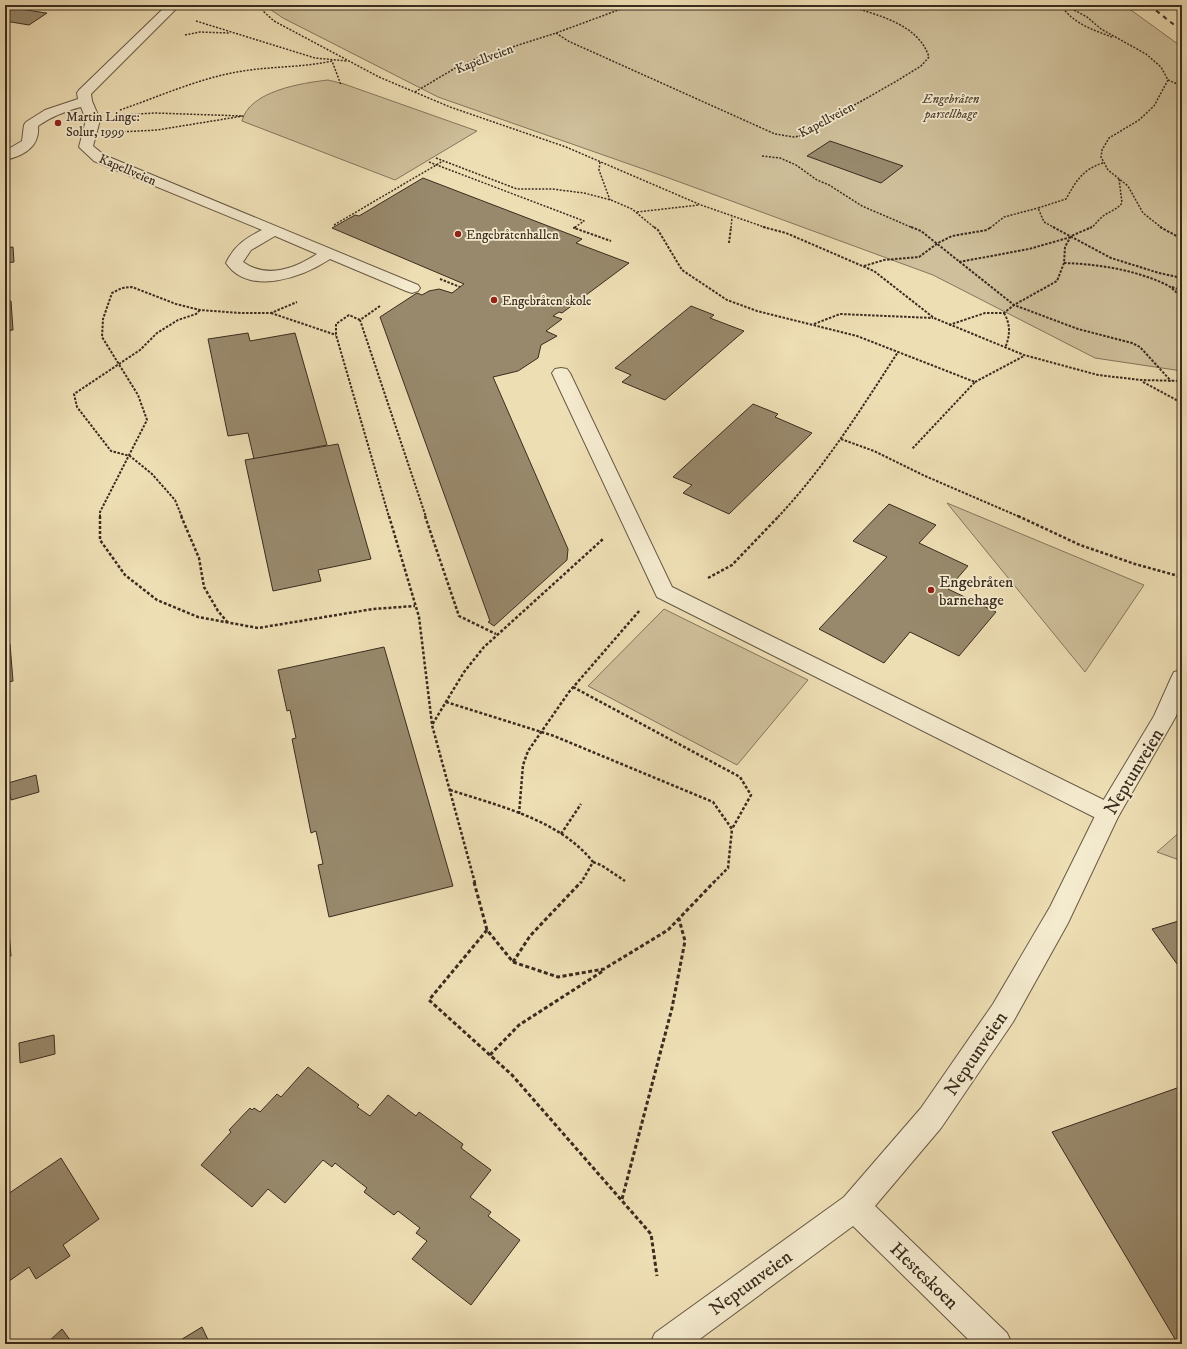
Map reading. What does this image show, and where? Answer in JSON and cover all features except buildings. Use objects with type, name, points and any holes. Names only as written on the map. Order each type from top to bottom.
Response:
[{"type":"street","points":[[5,156],[28,145],[32,136],[31,125],[41,118],[59,108],[85,101],[84,93],[91,84],[173,6]]},
{"type":"street","name":"Kapellveien","points":[[85,101],[93,120],[86,147],[99,158],[412,288]]},
{"type":"street","points":[[275,230],[244,248],[237,255],[234,263],[251,275],[266,278],[286,275],[301,269],[329,253]]},
{"type":"street","points":[[561,373],[664,592],[1108,812]]},
{"type":"street","name":"Neptunveien","points":[[666,1344],[855,1206],[932,1118],[1003,1013],[1059,915],[1108,812],[1173,722],[1182,678]]},
{"type":"street","name":"Hesteskoen","points":[[855,1206],[996,1344]]},
{"type":"path","points":[[262,5],[264,11],[274,21],[348,61],[415,92],[450,107],[566,147],[701,205],[732,217],[786,233],[864,266],[890,282],[934,318],[1024,356],[1098,375],[1141,380],[1182,381]]},
{"type":"path","name":"Kapellveien","points":[[415,92],[457,67],[478,58],[556,33],[632,5]]},
{"type":"path","name":"Kapellveien","points":[[556,33],[575,44],[734,117],[774,134],[794,137],[800,136],[895,82],[921,66],[929,57],[928,48],[918,36],[900,25],[846,5]]},
{"type":"path","points":[[1061,5],[1064,10],[1088,27],[1122,40]]},
{"type":"path","points":[[1065,5],[1087,17],[1101,29],[1146,54],[1161,66],[1168,80],[1182,86]]},
{"type":"path","points":[[173,6],[200,23],[315,58],[332,61],[348,61]]},
{"type":"path","points":[[182,36],[200,32],[235,33]]},
{"type":"path","points":[[332,61],[336,66],[337,78],[341,85]]},
{"type":"path","points":[[120,110],[195,84],[236,72],[264,68],[313,65],[332,61]]},
{"type":"path","points":[[1168,80],[1162,87],[1153,108],[1139,120],[1110,136],[1101,153],[1103,163],[1108,171],[1120,179],[1132,191],[1136,204],[1147,216],[1182,239]]},
{"type":"path","points":[[116,132],[157,130],[243,116],[155,113],[122,115]]},
{"type":"path","points":[[762,156],[780,158],[796,165],[817,180],[829,185],[862,206],[921,231],[1014,305],[1078,329],[1132,343],[1140,347],[1171,381]]},
{"type":"path","points":[[436,158],[517,189],[552,189],[584,193],[611,200],[636,212],[658,230],[682,270],[727,300],[757,311],[856,336],[974,382]]},
{"type":"path","points":[[342,220],[443,161]]},
{"type":"path","points":[[428,162],[584,220],[574,228],[611,241]]},
{"type":"path","points":[[600,162],[599,170],[611,200]]},
{"type":"path","points":[[864,266],[884,260],[919,256],[938,243],[952,236],[987,230],[1004,217],[1066,200],[1076,181],[1084,172],[1091,166],[1103,163]]},
{"type":"path","points":[[959,262],[1051,244],[1094,226],[1100,218],[1119,207],[1122,203],[1121,194],[1123,188],[1120,179]]},
{"type":"path","points":[[636,212],[701,205]]},
{"type":"path","points":[[1038,208],[1044,222],[1111,258],[1182,278]]},
{"type":"path","points":[[729,244],[730,222],[732,217]]},
{"type":"path","points":[[949,325],[990,312],[1004,313],[1014,305],[1057,281],[1064,263],[1065,247],[1071,236]]},
{"type":"path","points":[[1064,263],[1106,265],[1182,291]]},
{"type":"path","points":[[360,320],[398,294],[412,288],[448,282]]},
{"type":"path","points":[[1170,286],[1182,296]]},
{"type":"path","points":[[336,335],[271,313],[200,310],[176,304],[132,287],[122,288],[112,294],[103,319],[102,337],[138,395],[147,420],[130,456],[100,512],[100,540],[125,575],[157,600],[198,617],[229,624],[258,628],[373,609],[415,606]]},
{"type":"path","points":[[271,313],[298,301]]},
{"type":"path","points":[[200,310],[196,314],[178,320],[157,333],[140,350],[120,365],[94,379],[74,394],[77,407],[111,451],[130,456],[152,474],[174,500],[199,558],[204,587],[218,611],[229,624]]},
{"type":"path","points":[[1004,313],[1009,320],[1009,337],[1005,348]]},
{"type":"path","points":[[813,324],[840,314],[934,318]]},
{"type":"path","points":[[496,634],[459,616],[360,320],[349,315],[336,324],[336,335],[419,617],[432,725],[487,930],[513,962],[558,978],[604,969]]},
{"type":"path","points":[[519,814],[522,799],[523,760],[540,731],[573,687],[650,598],[664,592],[699,582],[732,565],[793,501],[842,439],[898,352]]},
{"type":"path","points":[[912,449],[974,382],[1024,356]]},
{"type":"path","points":[[1141,380],[1182,403]]},
{"type":"path","points":[[842,439],[874,451],[925,476],[1008,511],[1080,545],[1135,564],[1182,577]]},
{"type":"path","points":[[432,725],[466,670],[496,634],[506,628],[628,516]]},
{"type":"path","points":[[490,1055],[519,1025],[604,969],[668,930],[728,868],[732,829],[751,795],[740,777],[573,687]]},
{"type":"path","points":[[446,702],[540,731],[661,779],[713,802],[732,829]]},
{"type":"path","points":[[450,790],[519,814],[560,834],[583,848],[593,862],[601,865],[625,881]]},
{"type":"path","points":[[560,834],[581,804]]},
{"type":"path","points":[[513,962],[530,936],[579,886],[593,862]]},
{"type":"path","points":[[622,1199],[672,1008],[685,941],[679,919]]},
{"type":"path","points":[[487,930],[429,1000],[512,1074],[651,1234],[657,1276]]},
{"type":"green space","name":"Engebråten parsellhage","points":[[268,5],[1124,5],[1182,47],[1182,371],[1095,358],[933,275],[666,177],[438,97],[283,18],[271,10]]},
{"type":"green space","points":[[328,80],[344,84],[477,131],[395,180],[242,121],[247,111],[255,102],[265,96],[291,86]]},
{"type":"green space","points":[[947,503],[1144,585],[1085,672]]},
{"type":"green space","points":[[664,609],[808,680],[737,765],[588,686]]},
{"type":"green space","points":[[1182,830],[1182,861],[1157,852]]},
{"type":"railway","points":[[1149,5],[1182,31]]},
{"type":"place","name":"Martin Linge: Solur, 1999","points":[[58,123]]},
{"type":"place","name":"Engebråtenhallen","points":[[458,234]]},
{"type":"place","name":"Engebråten skole","points":[[494,300]]},
{"type":"place","name":"Engebråten barnehage","points":[[931,590]]}]
